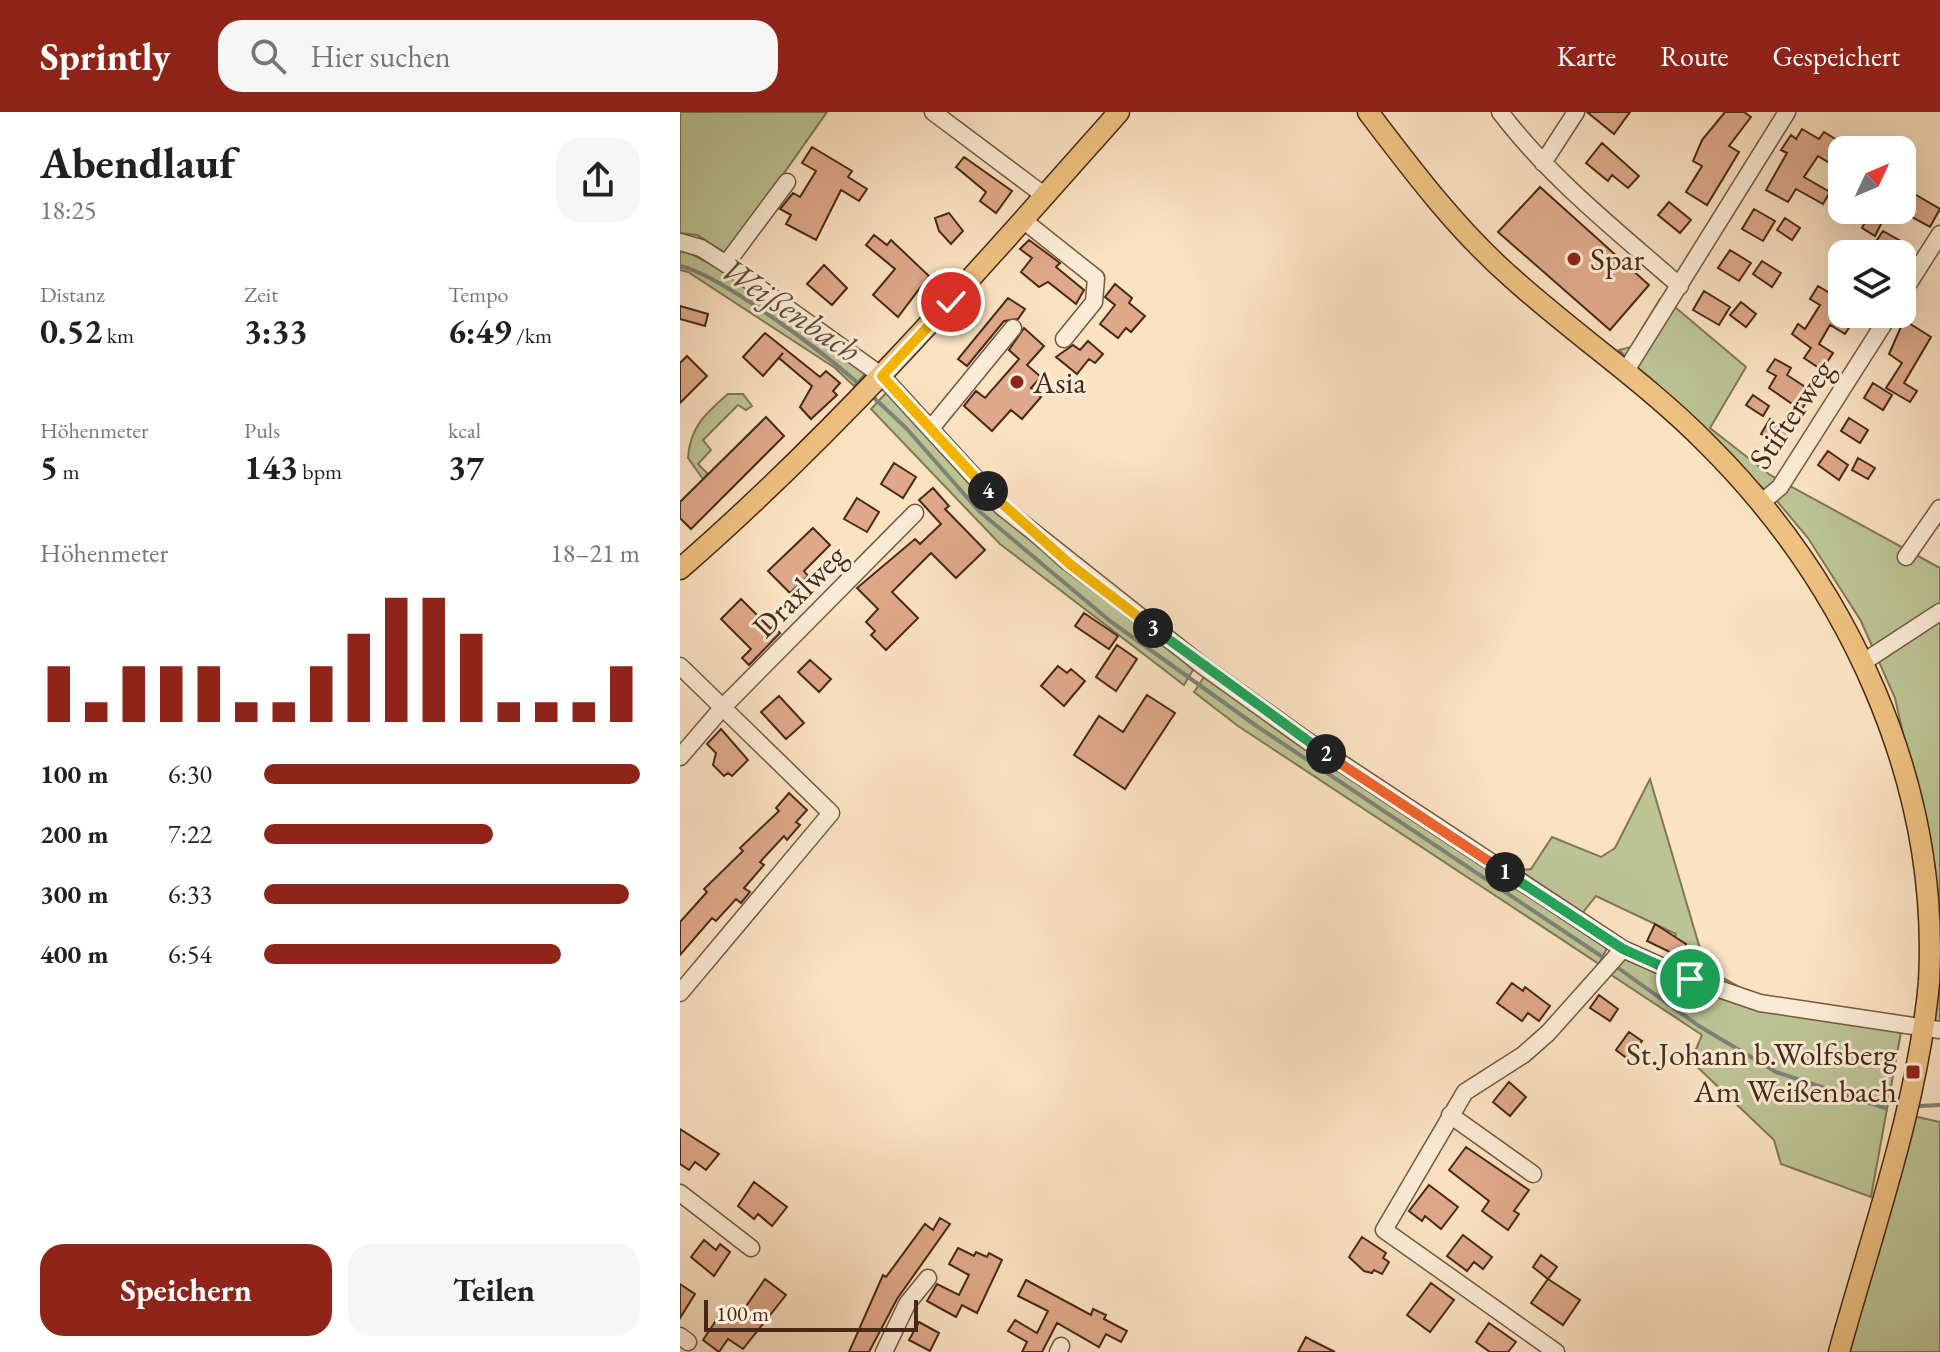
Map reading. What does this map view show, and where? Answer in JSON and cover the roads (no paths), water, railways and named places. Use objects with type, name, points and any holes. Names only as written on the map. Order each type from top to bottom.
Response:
[{"type":"main road","points":[[680,569],[771,490],[879,380],[1119,112]]},
{"type":"main road","points":[[1368,112],[1421,182],[1509,276],[1707,443],[1761,503],[1816,572],[1865,661],[1897,747],[1922,835],[1929,909],[1931,1029],[1839,1352]]},
{"type":"street","points":[[933,112],[1045,196]]},
{"type":"street","points":[[1500,112],[1543,163],[1680,286]]},
{"type":"street","points":[[1543,163],[1576,112]]},
{"type":"street","points":[[1625,372],[1787,112]]},
{"type":"street","points":[[726,264],[787,182]]},
{"type":"street","points":[[1023,220],[1096,278],[1094,302],[1064,339]]},
{"type":"street","points":[[680,242],[701,248],[726,264],[879,380],[932,427],[1002,507],[1204,667],[1306,740],[1621,951],[1760,1003],[1931,1029]]},
{"type":"street","points":[[1916,275],[1938,244]]},
{"type":"street","points":[[932,427],[1013,328]]},
{"type":"street","name":"Stifterweg","points":[[1761,503],[1780,487],[1881,328]]},
{"type":"street","points":[[1906,557],[1940,508]]},
{"type":"street","name":"Draxlweg","points":[[680,757],[723,707],[915,513]]},
{"type":"street","points":[[1865,661],[1940,612]]},
{"type":"street","points":[[680,666],[831,813],[680,993]]},
{"type":"street","points":[[1556,1352],[1384,1230],[1450,1115],[1475,1083],[1523,1055],[1548,1033],[1621,951]]},
{"type":"street","points":[[1450,1115],[1533,1174]]},
{"type":"street","points":[[680,1193],[751,1248]]},
{"type":"street","points":[[884,1352],[907,1304],[928,1278]]},
{"type":"waterway","name":"Weißenbach","points":[[680,266],[698,272],[746,300],[800,337],[861,386]]},
{"type":"waterway","name":"Weißenbach","points":[[871,395],[906,428],[979,511],[1110,621],[1258,727],[1607,960]]},
{"type":"waterway","name":"Weißenbach","points":[[1614,965],[1699,1026],[1776,1072],[1885,1108]]},
{"type":"waterway","name":"Weißenbach","points":[[1920,1106],[1940,1105]]},
{"type":"place","name":"Spar","points":[[1574,259]]},
{"type":"place","name":"Asia","points":[[1017,382]]},
{"type":"place","name":"St.Johann b.Wolfsberg Am Weißenbach","points":[[1913,1072]]}]
